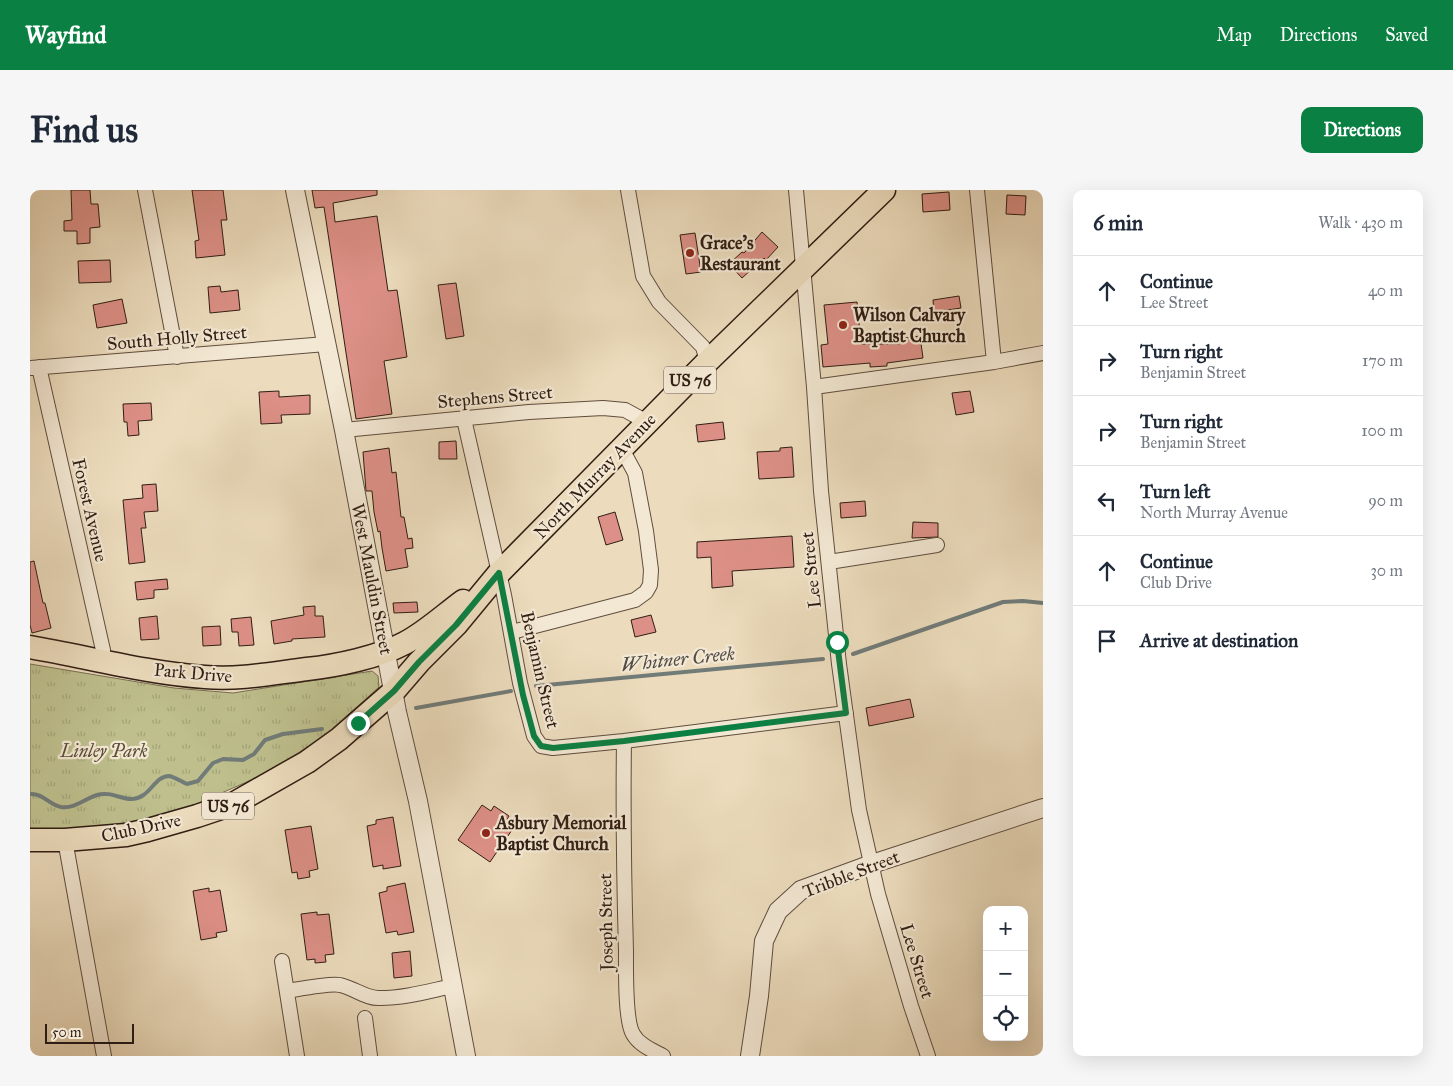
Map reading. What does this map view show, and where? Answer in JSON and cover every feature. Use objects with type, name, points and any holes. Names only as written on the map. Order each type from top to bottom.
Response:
[{"type":"main road","name":"North Murray Avenue","points":[[394,691],[419,662],[456,625],[499,573],[707,362],[884,190]]},
{"type":"main road","name":"North Murray Avenue","points":[[386,652],[422,634],[499,573]]},
{"type":"main road","name":"Park Drive","points":[[30,647],[161,672],[206,678],[243,677],[330,666],[386,652]]},
{"type":"main road","name":"Club Drive","points":[[30,840],[66,840],[126,835],[233,804],[315,756],[340,739],[394,691]]},
{"type":"street","points":[[145,190],[177,357]]},
{"type":"street","name":"West Mauldin Street","points":[[295,190],[344,430],[397,712],[418,801],[466,1056]]},
{"type":"street","points":[[628,190],[642,276],[658,302],[703,347],[707,362]]},
{"type":"street","name":"Lee Street","points":[[796,190],[814,387],[821,491],[859,810],[881,904],[928,1056]]},
{"type":"street","points":[[977,190],[994,362]]},
{"type":"street","name":"South Holly Street","points":[[34,368],[326,344]]},
{"type":"street","points":[[814,387],[994,362],[1043,353]]},
{"type":"street","name":"Forest Avenue","points":[[34,368],[103,650],[102,660]]},
{"type":"street","name":"Stephens Street","points":[[344,430],[529,412],[603,408],[625,410],[647,422]]},
{"type":"street","name":"Benjamin Street","points":[[464,419],[512,632],[520,683],[534,736],[541,746],[553,748],[624,741],[846,713]]},
{"type":"street","points":[[512,632],[635,600],[646,592],[650,585],[651,570],[646,531],[635,473],[622,449]]},
{"type":"street","points":[[829,562],[937,545]]},
{"type":"street","name":"Joseph Street","points":[[624,741],[623,827],[628,1016],[632,1033],[638,1042],[663,1056]]},
{"type":"street","name":"Tribble Street","points":[[750,1056],[759,996],[764,941],[778,911],[801,890],[872,864],[1043,808]]},
{"type":"street","points":[[66,840],[104,1056]]},
{"type":"street","points":[[282,961],[297,1056]]},
{"type":"street","points":[[287,991],[338,985],[353,988],[378,999],[453,986]]},
{"type":"street","points":[[365,1018],[370,1056]]},
{"type":"green space","name":"Linley Park","points":[[30,664],[174,688],[233,693],[372,671],[378,676],[379,687],[320,740],[256,778],[166,817],[67,831],[30,829]]},
{"type":"building","points":[[71,190],[90,190],[91,204],[98,204],[100,227],[90,228],[90,243],[77,244],[77,231],[64,231],[64,221],[72,220]]},
{"type":"building","points":[[192,190],[223,190],[227,220],[221,220],[225,255],[196,258],[195,241],[199,240]]},
{"type":"building","points":[[312,190],[377,190],[377,195],[333,203],[335,222],[377,216],[388,291],[397,290],[407,357],[384,361],[392,414],[356,419],[324,207],[315,208]]},
{"type":"building","points":[[949,192],[950,210],[923,212],[922,194]]},
{"type":"building","points":[[1007,195],[1026,196],[1025,215],[1006,214]]},
{"type":"building","points":[[762,232],[778,247],[766,260],[764,258],[742,278],[729,264],[742,252],[744,253]]},
{"type":"building","name":"Grace's Restaurant","points":[[695,233],[701,272],[686,274],[680,235]]},
{"type":"building","points":[[110,260],[111,282],[79,283],[78,261]]},
{"type":"building","points":[[456,283],[464,336],[446,339],[438,285]]},
{"type":"building","points":[[220,286],[221,292],[238,290],[240,310],[210,313],[208,287]]},
{"type":"building","points":[[959,296],[961,308],[934,312],[933,300]]},
{"type":"building","points":[[122,299],[127,323],[97,328],[93,305]]},
{"type":"building","name":"Wilson Calvary Baptist Church","points":[[857,302],[861,344],[899,344],[898,339],[920,336],[923,358],[887,363],[887,366],[870,367],[870,363],[823,367],[821,345],[828,344],[824,305]]},
{"type":"building","points":[[279,391],[279,397],[310,395],[310,414],[281,415],[282,423],[261,424],[259,392]]},
{"type":"building","points":[[970,391],[974,412],[956,415],[952,393]]},
{"type":"building","points":[[151,403],[152,420],[138,421],[139,435],[128,436],[127,422],[124,422],[123,404]]},
{"type":"building","points":[[723,422],[725,439],[698,442],[696,425]]},
{"type":"building","points":[[456,441],[457,459],[439,459],[439,442]]},
{"type":"building","points":[[792,447],[794,477],[759,479],[757,452],[780,451],[780,448]]},
{"type":"building","points":[[389,448],[392,473],[396,472],[401,517],[404,517],[408,539],[412,538],[413,548],[405,549],[408,567],[386,571],[380,531],[378,532],[374,512],[372,491],[366,491],[363,452]]},
{"type":"building","points":[[156,484],[158,511],[144,512],[146,528],[141,528],[145,562],[129,564],[123,500],[143,498],[142,485]]},
{"type":"building","points":[[865,501],[866,516],[841,518],[840,503]]},
{"type":"building","points":[[615,512],[623,540],[606,545],[598,517]]},
{"type":"building","points":[[913,522],[938,523],[938,537],[912,538]]},
{"type":"building","points":[[792,536],[794,567],[732,571],[733,586],[712,588],[711,557],[697,558],[697,542]]},
{"type":"building","points":[[34,561],[43,603],[45,603],[51,628],[32,633],[30,625],[30,562]]},
{"type":"building","points":[[167,579],[168,589],[154,590],[154,598],[137,600],[135,582]]},
{"type":"building","points":[[417,602],[418,612],[394,613],[393,603]]},
{"type":"building","points":[[315,606],[315,616],[323,616],[325,637],[292,639],[292,641],[274,644],[271,621],[304,615],[303,607]]},
{"type":"building","points":[[651,615],[656,632],[635,637],[631,620]]},
{"type":"building","points":[[157,616],[159,639],[141,640],[139,618]]},
{"type":"building","points":[[251,617],[254,645],[239,646],[238,632],[232,632],[231,619]]},
{"type":"building","points":[[220,626],[221,645],[203,646],[202,627]]},
{"type":"building","points":[[910,699],[914,717],[869,726],[866,708]]},
{"type":"building","name":"Asbury Memorial Baptist Church","points":[[482,805],[491,811],[494,806],[509,816],[506,821],[514,827],[490,862],[458,840]]},
{"type":"building","points":[[393,817],[401,866],[383,869],[383,865],[373,867],[367,826],[376,824],[376,820]]},
{"type":"building","points":[[311,826],[318,869],[309,871],[310,877],[298,879],[297,872],[292,873],[285,830]]},
{"type":"building","points":[[405,883],[414,932],[398,935],[397,931],[386,933],[379,893],[387,891],[387,887]]},
{"type":"building","points":[[209,888],[209,892],[220,890],[227,931],[216,933],[217,937],[201,940],[193,891]]},
{"type":"building","points":[[317,912],[317,915],[329,914],[334,954],[325,955],[326,962],[315,963],[315,959],[307,960],[301,914]]},
{"type":"building","points":[[410,951],[412,976],[394,978],[392,953]]},
{"type":"waterway","name":"Whitner Creek","points":[[853,654],[1003,602],[1043,603]]},
{"type":"waterway","name":"Whitner Creek","points":[[536,686],[823,659]]},
{"type":"waterway","name":"Whitner Creek","points":[[416,708],[511,691]]},
{"type":"waterway","name":"Whitner Creek","points":[[30,794],[39,795],[61,807],[71,806],[102,794],[127,799],[137,798],[164,777],[169,776],[187,784],[198,781],[213,763],[223,759],[243,760],[254,754],[265,740],[283,734],[322,729]]},
{"type":"place","name":"Grace's Restaurant","points":[[690,253]]},
{"type":"place","name":"Wilson Calvary Baptist Church","points":[[843,325]]},
{"type":"place","name":"Asbury Memorial Baptist Church","points":[[486,833]]},
{"type":"route","points":[[358,723],[394,691],[419,662],[456,625],[499,573],[512,632],[520,683],[534,736],[541,746],[553,748],[624,741],[846,713],[837,642]]}]
